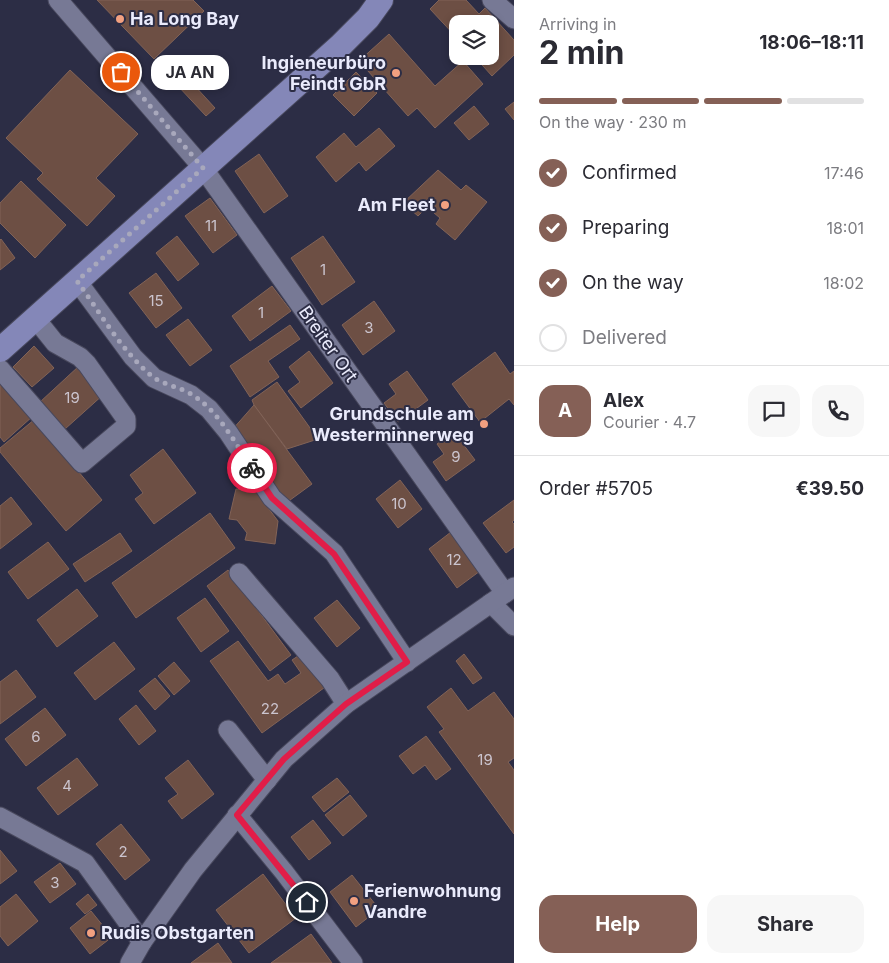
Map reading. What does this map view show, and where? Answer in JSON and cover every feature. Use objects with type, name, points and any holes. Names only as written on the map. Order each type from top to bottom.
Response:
[{"type":"main road","points":[[0,350],[340,46],[368,18],[381,0]]},
{"type":"street","name":"Breiter Ort","points":[[58,0],[203,168],[503,594],[514,626]]},
{"type":"street","points":[[492,0],[514,19]]},
{"type":"street","points":[[77,281],[133,356],[154,378],[191,394],[209,409],[228,432],[272,498],[334,554],[407,662]]},
{"type":"street","points":[[0,369],[82,464],[126,426],[126,419],[87,364],[80,357],[55,343],[35,318]]},
{"type":"street","points":[[238,573],[330,679],[346,704]]},
{"type":"street","points":[[130,963],[142,942],[193,870],[284,759],[346,704],[503,594]]},
{"type":"street","points":[[228,730],[267,780]]},
{"type":"street","points":[[237,815],[284,872],[353,963]]},
{"type":"street","points":[[0,817],[85,863],[142,942]]},
{"type":"building","points":[[97,0],[193,0],[204,11],[154,59]]},
{"type":"building","points":[[439,0],[466,0],[479,14],[485,8],[491,15],[449,15],[449,29],[430,9]]},
{"type":"building","points":[[499,23],[514,40],[514,55],[492,76],[482,65],[499,65]]},
{"type":"building","name":"Ingieneurbüro Feindt GbR","points":[[389,34],[435,86],[459,65],[466,65],[483,84],[435,128],[417,108],[408,116],[359,61]]},
{"type":"building","points":[[172,61],[215,108],[206,116],[163,70]]},
{"type":"building","points":[[70,70],[138,134],[96,178],[115,196],[87,226],[37,179],[43,173],[6,138]]},
{"type":"building","points":[[356,72],[377,93],[354,116],[333,95]]},
{"type":"building","points":[[514,102],[514,120],[505,109]]},
{"type":"building","points":[[474,106],[489,124],[469,140],[454,123]]},
{"type":"building","points":[[379,128],[395,146],[366,171],[359,162],[336,182],[316,157],[344,133],[356,147]]},
{"type":"building","points":[[259,154],[288,196],[264,213],[235,171]]},
{"type":"building","name":"Am Fleet","points":[[438,170],[461,190],[466,185],[487,202],[455,240],[436,224],[440,218],[427,207],[418,216],[403,203]]},
{"type":"building","points":[[21,181],[66,225],[35,258],[0,223],[0,203]]},
{"type":"building","points":[[210,198],[237,235],[213,253],[185,216]]},
{"type":"building","points":[[177,236],[199,264],[178,281],[156,253]]},
{"type":"building","points":[[323,236],[355,282],[322,305],[291,258]]},
{"type":"building","points":[[0,240],[15,258],[0,270]]},
{"type":"building","points":[[156,273],[182,308],[156,328],[129,293]]},
{"type":"building","points":[[272,286],[291,311],[250,341],[232,316]]},
{"type":"building","points":[[374,301],[395,331],[363,355],[342,325]]},
{"type":"building","points":[[188,319],[212,350],[190,366],[166,335]]},
{"type":"building","points":[[290,325],[300,339],[268,361],[279,377],[250,397],[230,366]]},
{"type":"building","points":[[34,346],[54,368],[32,387],[13,367]]},
{"type":"building","points":[[309,351],[333,383],[301,408],[288,391],[300,382],[289,367]]},
{"type":"building","points":[[495,352],[510,374],[514,371],[514,405],[509,399],[480,422],[452,384]]},
{"type":"building","points":[[79,366],[104,394],[65,429],[40,402]]},
{"type":"building","points":[[407,371],[428,400],[398,422],[384,403],[396,394],[389,384]]},
{"type":"building","points":[[0,378],[33,416],[4,442],[0,437]]},
{"type":"building","points":[[277,382],[318,439],[287,449],[254,405],[252,400]]},
{"type":"building","points":[[254,405],[312,484],[286,503],[232,430]]},
{"type":"building","points":[[35,419],[102,500],[66,531],[0,452],[0,448]]},
{"type":"building","points":[[454,432],[475,460],[446,481],[433,462],[444,454],[437,444]]},
{"type":"building","points":[[163,449],[196,493],[154,524],[135,499],[143,493],[130,475]]},
{"type":"building","points":[[400,480],[422,509],[398,528],[376,499]]},
{"type":"building","points":[[236,489],[256,492],[278,521],[275,544],[245,540],[247,533],[237,520],[229,519]]},
{"type":"building","points":[[11,497],[32,524],[0,549],[0,506]]},
{"type":"building","points":[[514,500],[514,520],[512,522],[514,524],[514,547],[506,553],[483,523]]},
{"type":"building","points":[[210,513],[235,548],[136,618],[112,583]]},
{"type":"building","points":[[451,532],[480,571],[457,588],[429,549]]},
{"type":"building","points":[[120,533],[132,551],[85,582],[73,564]]},
{"type":"building","points":[[48,542],[69,569],[28,599],[8,572]]},
{"type":"building","points":[[228,570],[291,655],[270,671],[207,586]]},
{"type":"building","points":[[77,589],[98,616],[57,647],[37,620]]},
{"type":"building","points":[[205,598],[229,631],[201,652],[177,618]]},
{"type":"building","points":[[337,600],[360,628],[337,647],[314,618]]},
{"type":"building","points":[[238,641],[268,681],[278,674],[285,684],[301,673],[292,660],[304,652],[328,685],[262,733],[210,661]]},
{"type":"building","points":[[114,642],[135,669],[95,700],[74,673]]},
{"type":"building","points":[[464,654],[482,678],[473,684],[456,661]]},
{"type":"building","points":[[174,662],[190,681],[174,695],[158,676]]},
{"type":"building","points":[[16,670],[36,697],[0,724],[0,682]]},
{"type":"building","points":[[155,678],[170,696],[155,710],[139,691]]},
{"type":"building","points":[[451,688],[468,711],[494,692],[514,719],[514,758],[508,762],[514,770],[514,834],[439,732],[444,729],[427,707]]},
{"type":"building","points":[[136,705],[156,731],[139,745],[119,719]]},
{"type":"building","points":[[45,708],[66,735],[26,766],[5,739]]},
{"type":"building","points":[[426,736],[451,769],[436,780],[425,765],[413,774],[399,756]]},
{"type":"building","points":[[77,758],[98,785],[58,815],[37,788]]},
{"type":"building","points":[[188,760],[214,794],[182,819],[168,801],[178,794],[165,778]]},
{"type":"building","points":[[337,778],[349,792],[324,812],[312,797]]},
{"type":"building","points":[[350,795],[367,816],[343,836],[325,815]]},
{"type":"building","points":[[313,820],[331,843],[309,860],[291,837]]},
{"type":"building","points":[[121,824],[150,860],[125,880],[96,844]]},
{"type":"building","points":[[0,850],[17,871],[0,884]]},
{"type":"building","points":[[60,863],[76,884],[50,903],[34,882]]},
{"type":"building","points":[[263,874],[296,918],[249,953],[216,910]]},
{"type":"building","name":"Ferienwohnung Vandre","points":[[352,875],[379,909],[356,927],[330,892]]},
{"type":"building","points":[[16,894],[38,921],[8,946],[0,936],[0,907]]},
{"type":"building","points":[[88,894],[97,905],[85,914],[76,904]]},
{"type":"building","name":"Rudis Obstgarten","points":[[91,911],[112,937],[90,954],[70,928]]},
{"type":"building","points":[[311,934],[332,963],[271,963]]},
{"type":"building","points":[[218,943],[232,963],[191,963]]},
{"type":"way so far","points":[[121,72],[203,168],[77,281],[133,356],[154,378],[191,394],[209,409],[228,432],[252,468]]},
{"type":"place","name":"Ha Long Bay","points":[[120,19]]},
{"type":"place","name":"JA AN","points":[[121,72]]},
{"type":"place","name":"Ingieneurbüro Feindt GbR","points":[[396,73]]},
{"type":"place","name":"Am Fleet","points":[[445,205]]},
{"type":"place","name":"Grundschule am Westerminnerweg","points":[[484,424]]},
{"type":"place","name":"Ferienwohnung Vandre","points":[[354,901]]},
{"type":"place","name":"Rudis Obstgarten","points":[[91,933]]},
{"type":"route","points":[[252,468],[272,498],[334,554],[407,662],[346,704],[284,759],[237,815],[307,902]]}]
